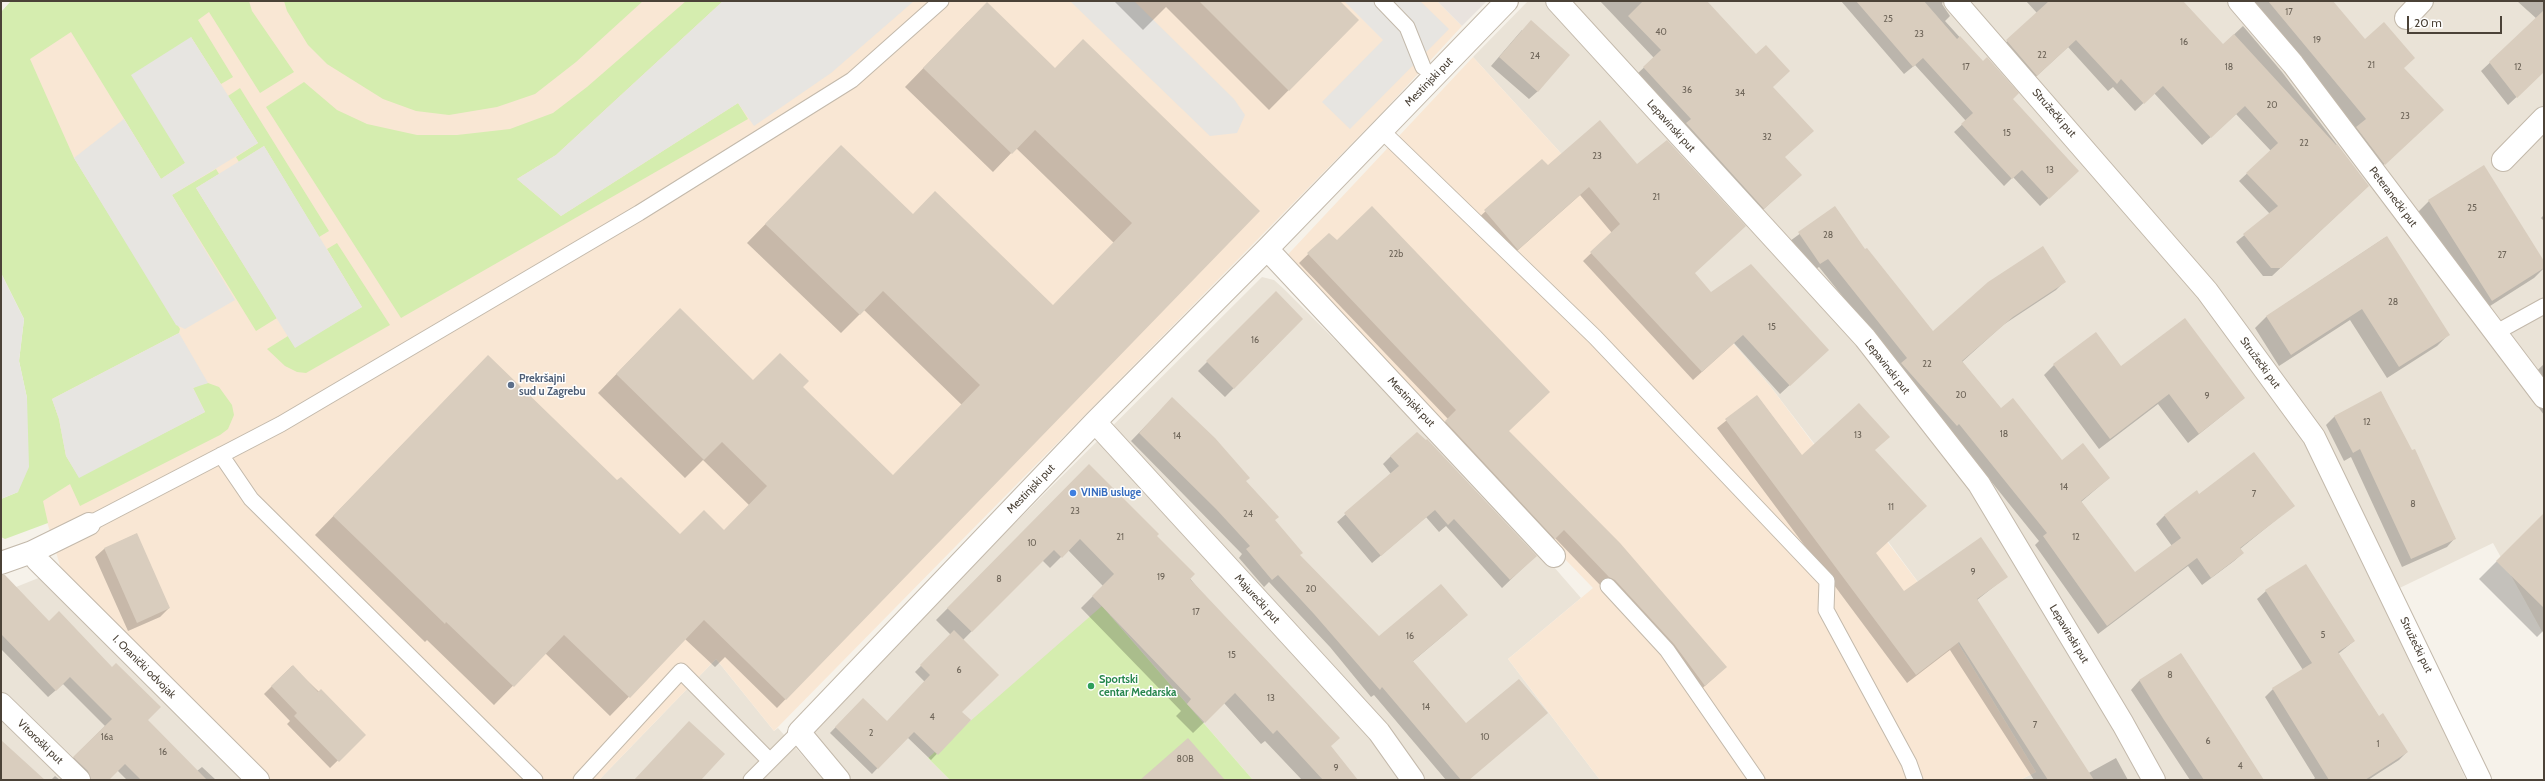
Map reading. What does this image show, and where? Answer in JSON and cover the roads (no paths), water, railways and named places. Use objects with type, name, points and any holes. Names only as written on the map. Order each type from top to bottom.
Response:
[{"type":"street","name":"Mestinjski put","points":[[799,732],[1096,422],[1267,249],[1507,1]]},
{"type":"street","name":"Lepavinski put","points":[[1557,1],[1865,338],[1979,484],[2123,724],[2154,780]]},
{"type":"street","name":"Stružečki put","points":[[1955,1],[2207,291],[2314,437],[2480,780]]},
{"type":"street","name":"Peteranečki put","points":[[2239,1],[2293,64],[2544,397]]},
{"type":"street","points":[[2406,18],[2422,1]]},
{"type":"street","points":[[2503,160],[2544,118]]},
{"type":"street","name":"Mestinjski put","points":[[1267,249],[1554,556]]},
{"type":"street","name":"Majurečki put","points":[[1096,422],[1379,732],[1414,780]]},
{"type":"street","points":[[1,563],[32,552],[89,524]]},
{"type":"street","name":"I. Oranički odvojak","points":[[32,552],[37,560],[258,780]]},
{"type":"street","name":"Vitoroški put","points":[[1,704],[80,780]]},
{"type":"street","points":[[799,732],[838,780]]},
{"type":"lane","points":[[89,524],[288,420],[494,301],[639,213],[852,80],[941,1]]},
{"type":"lane","points":[[1382,1],[1407,28],[1423,67]]},
{"type":"lane","points":[[1381,130],[1595,337],[1827,581],[1826,610],[1909,763],[1915,780]]},
{"type":"lane","points":[[2495,332],[2544,306]]},
{"type":"lane","points":[[221,455],[251,499],[535,780]]},
{"type":"lane","points":[[1608,586],[1667,650],[1757,780]]},
{"type":"lane","points":[[581,780],[681,671],[770,761]]},
{"type":"lane","points":[[751,780],[799,732]]},
{"type":"place","name":"Prekršajni sud u Zagrebu","points":[[511,385]]},
{"type":"place","name":"VINiB usluge","points":[[1073,493]]},
{"type":"place","name":"Sportski centar Medarska","points":[[1091,686]]}]
